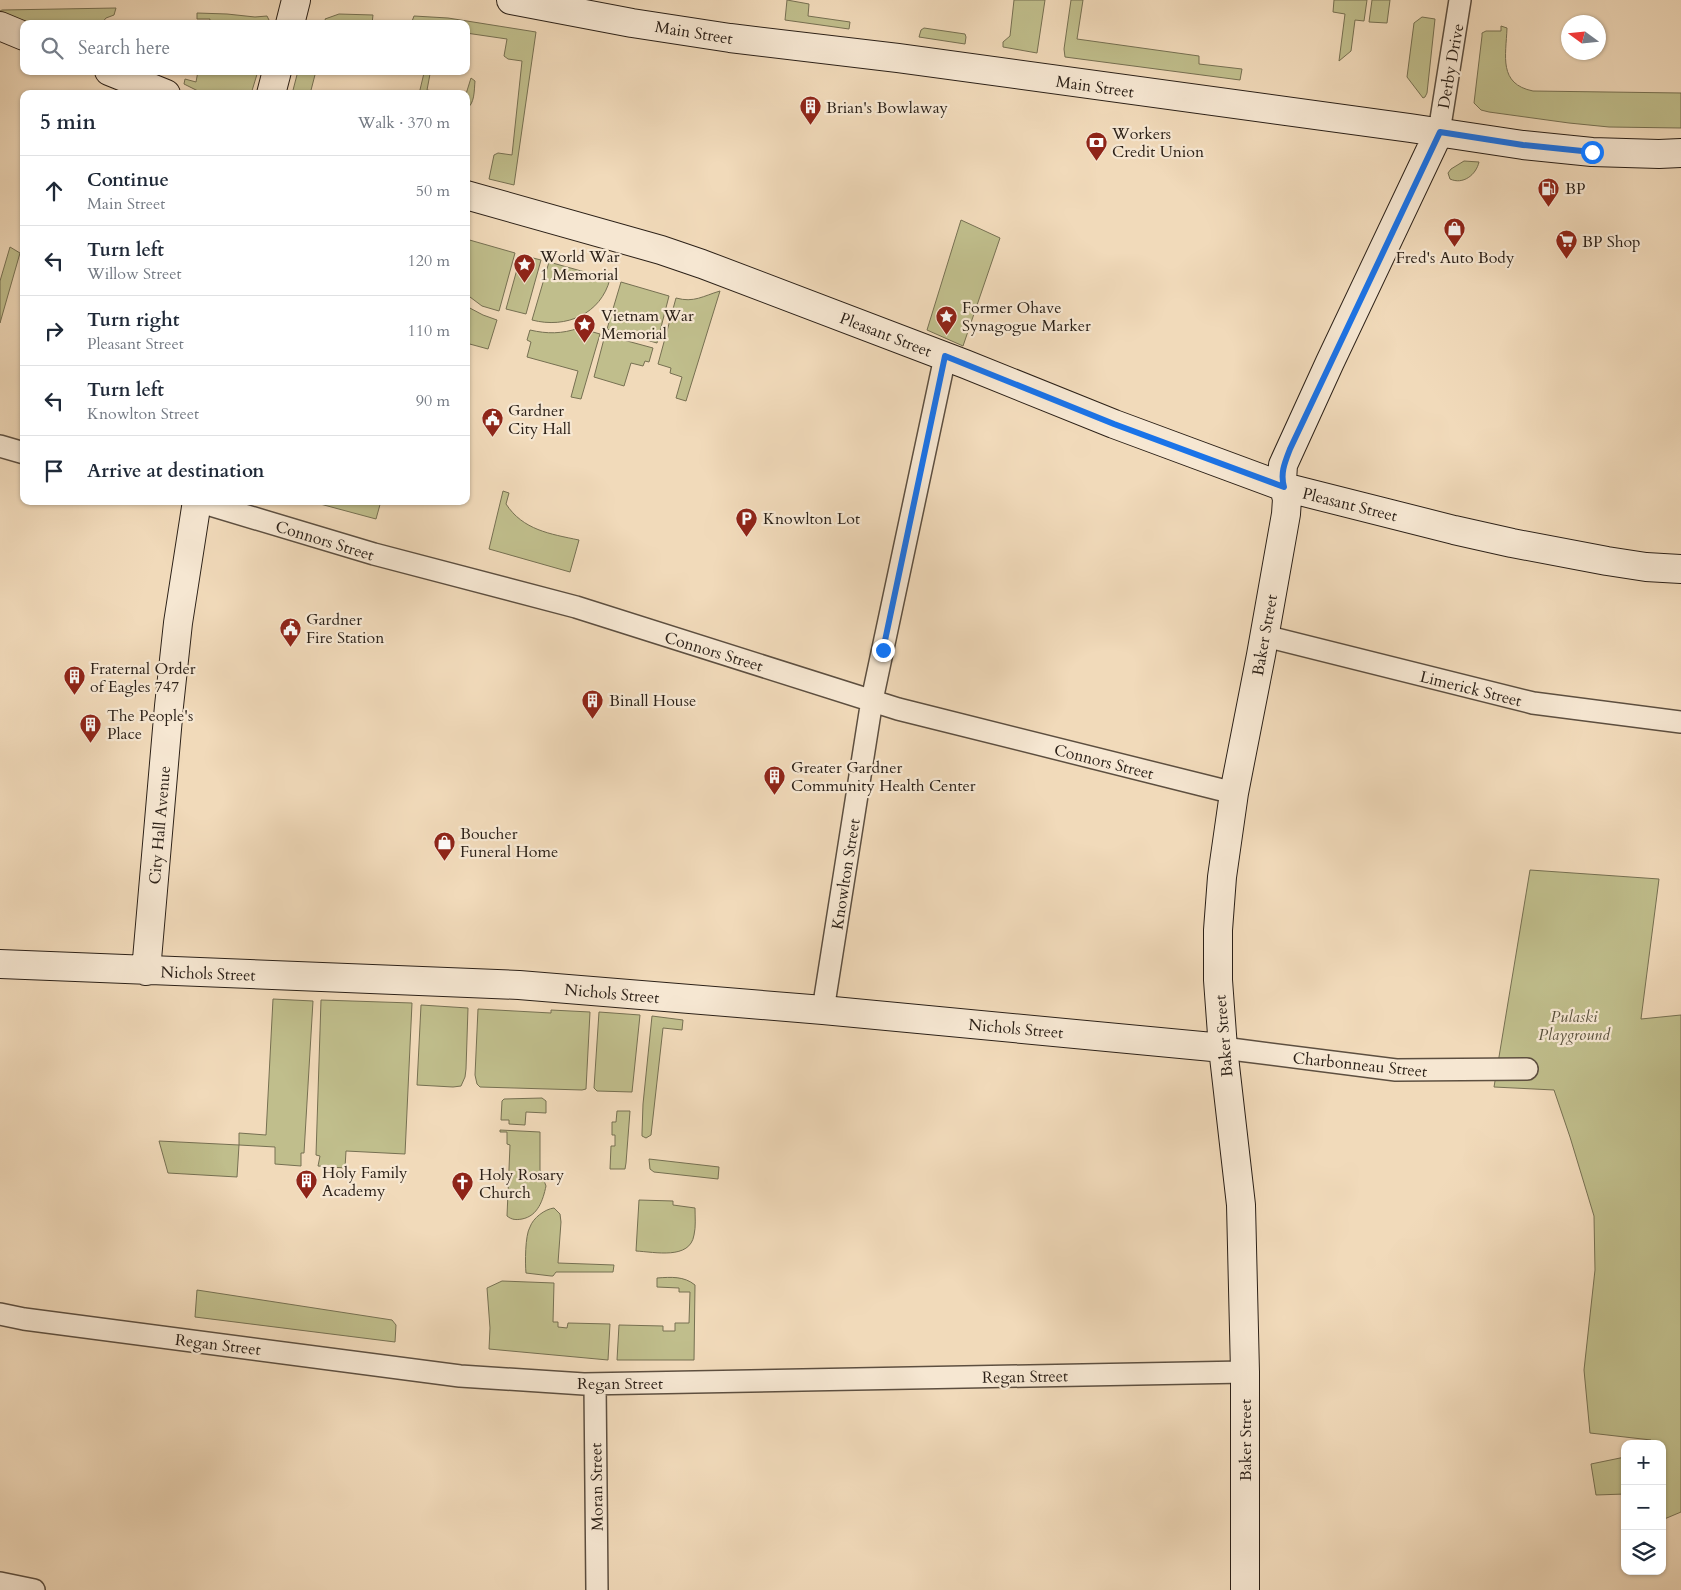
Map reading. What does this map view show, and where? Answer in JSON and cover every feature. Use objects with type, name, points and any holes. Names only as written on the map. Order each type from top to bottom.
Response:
[{"type":"street","points":[[291,20],[296,0]]},
{"type":"street","name":"Main Street","points":[[511,0],[632,23],[717,36],[898,58],[1566,150],[1659,154],[1681,153]]},
{"type":"street","name":"Derby Drive","points":[[1440,132],[1460,0]]},
{"type":"street","points":[[0,26],[20,34]]},
{"type":"street","points":[[119,75],[156,90]]},
{"type":"street","points":[[272,90],[276,75]]},
{"type":"street","name":"Baker Street","points":[[1245,1590],[1245,1372],[1241,1205],[1223,1048],[1218,980],[1218,930],[1222,877],[1234,793],[1286,514],[1287,499],[1282,481],[1283,466],[1440,132]]},
{"type":"street","name":"Pleasant Street","points":[[470,196],[696,262],[945,356],[1114,424],[1284,487],[1512,543],[1617,562],[1681,569]]},
{"type":"street","name":"Knowlton Street","points":[[823,1010],[872,700],[945,356]]},
{"type":"street","points":[[0,446],[20,452]]},
{"type":"street","name":"City Hall Avenue","points":[[146,971],[170,697],[178,623],[196,505]]},
{"type":"street","name":"Connors Street","points":[[210,505],[374,554],[576,607],[898,709],[1234,793]]},
{"type":"street","name":"Limerick Street","points":[[1264,636],[1533,703],[1681,722]]},
{"type":"street","name":"Nichols Street","points":[[0,964],[519,985],[823,1010],[1223,1048]]},
{"type":"street","name":"Charbonneau Street","points":[[1223,1048],[1396,1070],[1527,1069]]},
{"type":"street","name":"Regan Street","points":[[0,1314],[44,1322],[460,1376],[595,1384],[1245,1372]]},
{"type":"street","name":"Moran Street","points":[[595,1384],[597,1590]]},
{"type":"street","points":[[0,1584],[34,1590]]},
{"type":"green space","points":[[787,0],[809,4],[808,16],[850,22],[849,29],[785,20]]},
{"type":"green space","points":[[1014,0],[1045,0],[1037,53],[1003,47],[1003,42],[1010,36]]},
{"type":"green space","points":[[1071,0],[1083,0],[1077,39],[1199,56],[1199,64],[1242,69],[1240,80],[1065,57],[1064,49]]},
{"type":"green space","points":[[1334,0],[1367,0],[1364,21],[1355,20],[1351,51],[1339,61],[1345,14],[1333,12]]},
{"type":"green space","points":[[1372,0],[1390,0],[1387,23],[1369,22]]},
{"type":"green space","points":[[116,8],[114,15],[104,20],[20,20],[20,22],[0,14],[2,10]]},
{"type":"green space","points":[[197,13],[255,17],[267,16],[269,20],[210,20],[197,19]]},
{"type":"green space","points":[[339,14],[373,15],[372,20],[325,19]]},
{"type":"green space","points":[[414,16],[461,20],[412,20]]},
{"type":"green space","points":[[1422,17],[1435,19],[1427,93],[1423,98],[1407,77],[1414,23]]},
{"type":"green space","points":[[470,22],[536,32],[514,185],[489,179],[494,155],[498,153],[512,155],[522,61],[508,59],[504,56],[507,39],[470,34]]},
{"type":"green space","points":[[1501,26],[1507,28],[1506,67],[1514,82],[1522,87],[1533,91],[1681,93],[1681,128],[1609,127],[1481,110],[1474,103],[1482,33],[1486,31],[1501,31]]},
{"type":"green space","points":[[924,28],[965,34],[965,44],[919,37],[921,30]]},
{"type":"green space","points":[[197,75],[257,75],[252,90],[196,90],[184,84],[185,79],[196,82]]},
{"type":"green space","points":[[297,75],[315,75],[311,90],[293,90]]},
{"type":"green space","points":[[424,75],[430,75],[427,90],[420,90]]},
{"type":"green space","points":[[471,78],[475,81],[474,97],[470,106],[470,90],[467,90]]},
{"type":"green space","points":[[1464,161],[1479,162],[1475,171],[1468,178],[1460,181],[1450,179],[1448,173],[1451,169]]},
{"type":"green space","points":[[961,220],[1000,238],[963,346],[927,330]]},
{"type":"green space","points":[[470,240],[515,253],[499,311],[482,306],[470,297]]},
{"type":"green space","points":[[10,247],[20,253],[0,323],[0,281]]},
{"type":"green space","points":[[521,255],[541,260],[526,314],[506,309]]},
{"type":"green space","points":[[549,262],[610,279],[599,301],[590,310],[569,320],[545,322],[532,320]]},
{"type":"green space","points":[[621,282],[669,296],[657,343],[607,329]]},
{"type":"green space","points":[[720,291],[686,401],[676,398],[682,377],[670,373],[671,368],[658,364],[676,298],[688,300]]},
{"type":"green space","points":[[470,308],[497,320],[488,349],[470,344]]},
{"type":"green space","points":[[579,328],[600,334],[581,399],[571,397],[578,371],[527,357],[531,342],[527,340],[530,330],[554,333]]},
{"type":"green space","points":[[605,335],[653,348],[649,362],[645,361],[643,366],[631,363],[624,386],[594,377]]},
{"type":"green space","points":[[503,491],[509,493],[506,504],[520,520],[538,530],[579,540],[570,572],[489,549]]},
{"type":"green space","points":[[324,505],[380,505],[376,519]]},
{"type":"green space","name":"Pulaski Playground","points":[[1530,870],[1659,879],[1641,1019],[1681,1015],[1681,1512],[1666,1518],[1666,1440],[1590,1433],[1584,1370],[1595,1270],[1594,1216],[1554,1090],[1494,1087]]},
{"type":"green space","points":[[273,999],[313,1001],[304,1153],[301,1153],[301,1166],[275,1164],[275,1147],[239,1145],[239,1133],[266,1135]]},
{"type":"green space","points":[[321,1000],[412,1003],[405,1154],[346,1151],[345,1168],[318,1166],[320,1156],[316,1155]]},
{"type":"green space","points":[[421,1005],[468,1008],[466,1069],[461,1086],[417,1085]]},
{"type":"green space","points":[[478,1009],[551,1013],[551,1010],[590,1012],[586,1089],[480,1087],[477,1084],[475,1075]]},
{"type":"green space","points":[[599,1012],[640,1015],[632,1092],[597,1091],[594,1088]]},
{"type":"green space","points":[[652,1016],[683,1020],[682,1030],[663,1028],[651,1135],[646,1138],[642,1136],[643,1104]]},
{"type":"green space","points":[[542,1098],[546,1101],[546,1113],[526,1112],[525,1125],[509,1124],[509,1120],[501,1120],[502,1101],[504,1099]]},
{"type":"green space","points":[[617,1111],[630,1111],[625,1169],[610,1169],[611,1146],[615,1146],[615,1135],[612,1135],[612,1122],[616,1122]]},
{"type":"green space","points":[[500,1130],[540,1132],[540,1170],[546,1186],[539,1207],[532,1215],[522,1219],[514,1219],[507,1216],[510,1145],[507,1144],[507,1132],[500,1132]]},
{"type":"green space","points":[[159,1141],[239,1145],[237,1177],[168,1173]]},
{"type":"green space","points":[[649,1159],[719,1167],[718,1179],[654,1172],[650,1169]]},
{"type":"green space","points":[[639,1200],[673,1201],[673,1205],[695,1208],[695,1229],[691,1243],[686,1248],[671,1253],[636,1251]]},
{"type":"green space","points":[[554,1208],[560,1214],[561,1222],[558,1263],[614,1265],[613,1272],[556,1272],[553,1276],[526,1273],[528,1231],[540,1214]]},
{"type":"green space","points":[[672,1277],[691,1282],[695,1285],[694,1360],[617,1360],[619,1325],[663,1326],[663,1331],[675,1331],[675,1323],[689,1323],[690,1292],[679,1292],[679,1288],[657,1287],[657,1278]]},
{"type":"green space","points":[[502,1281],[554,1283],[553,1322],[558,1322],[558,1327],[567,1328],[568,1323],[610,1324],[608,1360],[489,1349],[490,1328],[487,1288]]},
{"type":"green space","points":[[197,1290],[392,1320],[396,1325],[395,1342],[195,1317]]},
{"type":"green space","points":[[1621,1458],[1621,1494],[1596,1495],[1591,1464]]},
{"type":"place","name":"Brian's Bowlaway","points":[[810,126]]},
{"type":"place","name":"Workers Credit Union","points":[[1096,161]]},
{"type":"place","name":"BP","points":[[1549,207]]},
{"type":"place","name":"Fred's Auto Body","points":[[1455,247]]},
{"type":"place","name":"BP Shop","points":[[1566,260]]},
{"type":"place","name":"World War 1 Memorial","points":[[524,284]]},
{"type":"place","name":"Former Ohave Synagogue Marker","points":[[946,335]]},
{"type":"place","name":"Vietnam War Memorial","points":[[585,343]]},
{"type":"place","name":"Gardner City Hall","points":[[492,438]]},
{"type":"place","name":"Knowlton Lot","points":[[747,537]]},
{"type":"place","name":"Gardner Fire Station","points":[[290,647]]},
{"type":"place","name":"Fraternal Order of Eagles 747","points":[[74,696]]},
{"type":"place","name":"Binall House","points":[[593,719]]},
{"type":"place","name":"The People's Place","points":[[91,743]]},
{"type":"place","name":"Greater Gardner Community Health Center","points":[[775,795]]},
{"type":"place","name":"Boucher Funeral Home","points":[[444,861]]},
{"type":"place","name":"Holy Family Academy","points":[[306,1200]]},
{"type":"place","name":"Holy Rosary Church","points":[[463,1202]]},
{"type":"route","points":[[883,650],[945,356],[1114,424],[1284,487],[1282,481],[1283,466],[1290,449],[1440,132],[1523,145],[1592,152]]}]
